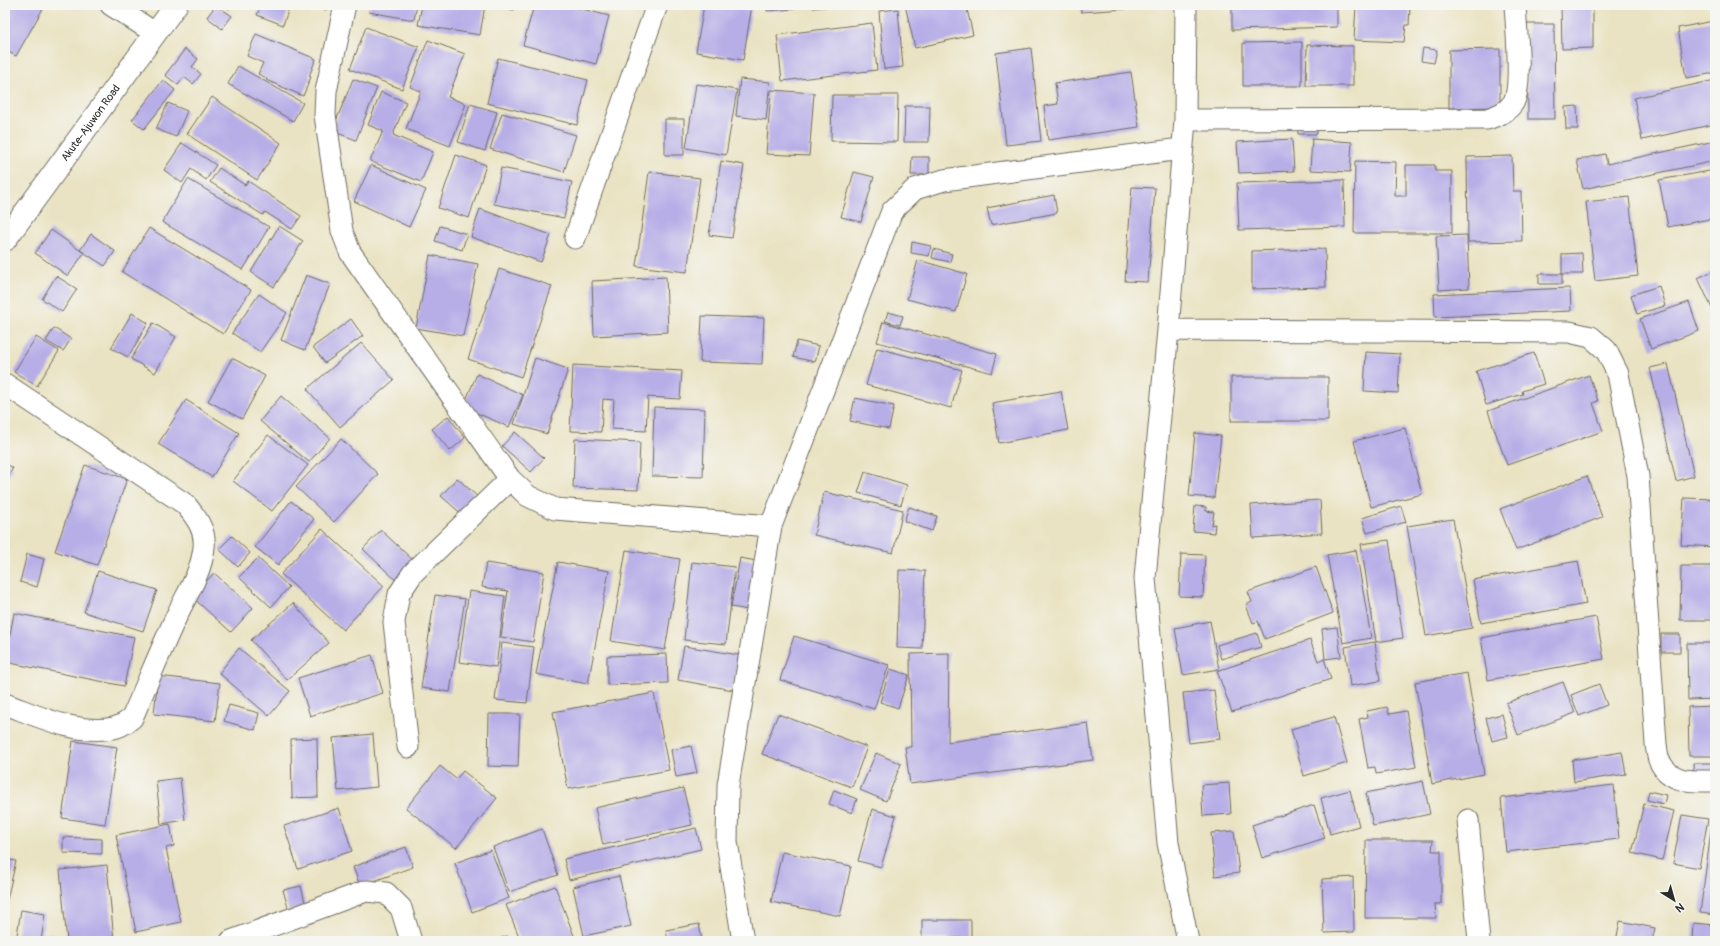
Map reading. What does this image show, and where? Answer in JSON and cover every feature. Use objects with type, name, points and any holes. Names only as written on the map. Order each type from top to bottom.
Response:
[{"type":"main road","name":"Akute-Ajuwon Road","points":[[5,240],[176,5]]},
{"type":"street","points":[[111,5],[155,33]]},
{"type":"street","points":[[345,5],[326,91],[325,115],[342,231],[350,252],[510,479],[528,496],[555,509],[772,526]]},
{"type":"street","points":[[575,238],[657,5]]},
{"type":"street","points":[[1186,5],[1185,120],[1181,149],[1168,330],[1145,578],[1168,843],[1188,941]]},
{"type":"street","points":[[1185,120],[1487,118],[1503,114],[1514,102],[1518,84],[1515,5]]},
{"type":"street","points":[[743,941],[727,842],[728,784],[772,526],[892,211],[915,189],[944,180],[1181,149]]},
{"type":"street","points":[[1168,330],[1569,332],[1591,336],[1606,350],[1618,374],[1638,476],[1656,744],[1660,762],[1670,776],[1688,781],[1715,781]]},
{"type":"street","points":[[5,384],[185,504],[194,514],[204,533],[204,548],[198,569],[132,718],[113,728],[88,729],[58,723],[5,704]]},
{"type":"street","points":[[408,747],[394,622],[399,594],[413,573],[510,479]]},
{"type":"street","points":[[1468,820],[1479,941]]},
{"type":"street","points":[[230,941],[366,891],[386,893],[401,908],[411,941]]},
{"type":"building","points":[[5,5],[45,5],[16,56],[5,50]]},
{"type":"building","points":[[216,5],[232,16],[222,29],[207,17]]},
{"type":"building","points":[[223,5],[232,5],[229,9]]},
{"type":"building","points":[[261,5],[290,5],[283,25],[257,15]]},
{"type":"building","points":[[312,5],[328,5],[326,10]]},
{"type":"building","points":[[370,5],[417,5],[414,20],[369,12]]},
{"type":"building","points":[[422,5],[485,5],[480,35],[418,25]]},
{"type":"building","points":[[493,5],[515,5],[514,10]]},
{"type":"building","points":[[534,5],[567,5],[609,16],[596,64],[523,45]]},
{"type":"building","points":[[704,5],[752,5],[743,60],[696,52]]},
{"type":"building","points":[[767,5],[795,5],[795,9],[767,11]]},
{"type":"building","points":[[813,5],[834,5],[834,6],[813,8]]},
{"type":"building","points":[[905,5],[966,5],[973,35],[915,48]]},
{"type":"building","points":[[1081,5],[1125,5],[1126,9],[1081,12]]},
{"type":"building","points":[[1232,5],[1337,5],[1337,27],[1232,30]]},
{"type":"building","points":[[1356,5],[1410,6],[1409,25],[1406,25],[1404,42],[1354,40]]},
{"type":"building","points":[[1522,5],[1551,5],[1551,8],[1522,9]]},
{"type":"building","points":[[1561,5],[1593,5],[1593,48],[1562,49]]},
{"type":"building","points":[[898,9],[903,67],[884,69],[879,11]]},
{"type":"building","points":[[1713,21],[1715,36],[1715,73],[1686,78],[1678,28]]},
{"type":"building","points":[[872,23],[877,70],[782,81],[777,35]]},
{"type":"building","points":[[1527,24],[1554,24],[1555,119],[1528,119]]},
{"type":"building","points":[[366,27],[419,47],[402,89],[350,69]]},
{"type":"building","points":[[256,34],[316,59],[309,76],[311,77],[303,96],[266,80],[267,78],[258,74],[263,63],[247,56]]},
{"type":"building","points":[[428,40],[465,54],[448,97],[466,104],[450,146],[406,129],[421,91],[410,87]]},
{"type":"building","points":[[1302,42],[1302,86],[1243,86],[1243,43]]},
{"type":"building","points":[[1307,45],[1353,46],[1353,86],[1306,86]]},
{"type":"building","points":[[1031,48],[1041,141],[1006,145],[996,53]]},
{"type":"building","points":[[1423,48],[1437,50],[1434,63],[1421,61]]},
{"type":"building","points":[[185,49],[198,59],[192,67],[201,74],[193,84],[184,77],[178,85],[165,75]]},
{"type":"building","points":[[1500,49],[1500,107],[1449,108],[1449,50]]},
{"type":"building","points":[[498,58],[588,80],[577,125],[487,103]]},
{"type":"building","points":[[238,66],[303,103],[293,121],[228,84]]},
{"type":"building","points":[[1131,72],[1139,127],[1048,140],[1044,106],[1058,104],[1055,83]]},
{"type":"building","points":[[353,79],[377,88],[356,140],[332,131]]},
{"type":"building","points":[[740,79],[770,82],[766,120],[736,116]]},
{"type":"building","points":[[163,80],[175,90],[144,129],[132,120]]},
{"type":"building","points":[[1715,80],[1715,124],[1642,140],[1634,98]]},
{"type":"building","points":[[696,84],[737,90],[726,155],[686,148]]},
{"type":"building","points":[[771,90],[814,93],[809,156],[766,154]]},
{"type":"building","points":[[381,92],[406,102],[393,135],[433,152],[421,182],[370,161],[383,131],[368,125]]},
{"type":"building","points":[[832,95],[898,95],[897,142],[831,141]]},
{"type":"building","points":[[212,97],[281,143],[257,180],[187,134]]},
{"type":"building","points":[[168,103],[187,111],[176,137],[156,129]]},
{"type":"building","points":[[470,104],[497,112],[485,151],[458,142]]},
{"type":"building","points":[[905,106],[930,106],[929,142],[904,142]]},
{"type":"building","points":[[1577,106],[1578,129],[1566,129],[1565,107]]},
{"type":"building","points":[[502,113],[576,135],[564,172],[490,149]]},
{"type":"building","points":[[665,119],[684,119],[684,155],[665,155]]},
{"type":"building","points":[[1317,122],[1317,134],[1298,134],[1298,123]]},
{"type":"building","points":[[1292,139],[1294,171],[1239,173],[1237,142]]},
{"type":"building","points":[[1312,139],[1352,142],[1350,172],[1310,170]]},
{"type":"building","points":[[1715,141],[1715,161],[1583,189],[1577,160],[1605,154],[1607,164]]},
{"type":"building","points":[[182,143],[216,165],[206,180],[191,169],[182,183],[164,170]]},
{"type":"building","points":[[456,155],[486,165],[469,218],[438,208]]},
{"type":"building","points":[[1512,156],[1513,191],[1521,191],[1522,241],[1468,242],[1467,157]]},
{"type":"building","points":[[912,157],[929,157],[929,175],[911,175]]},
{"type":"building","points":[[721,161],[744,165],[732,238],[709,235]]},
{"type":"building","points":[[1355,161],[1396,162],[1395,196],[1406,196],[1406,165],[1435,165],[1435,171],[1452,171],[1452,233],[1354,233]]},
{"type":"building","points":[[371,165],[426,190],[409,227],[354,201]]},
{"type":"building","points":[[219,168],[245,185],[248,181],[301,216],[292,229],[265,212],[263,215],[210,182]]},
{"type":"building","points":[[501,168],[572,182],[564,218],[494,204]]},
{"type":"building","points":[[1715,170],[1715,218],[1668,227],[1659,180]]},
{"type":"building","points":[[649,172],[700,178],[687,272],[636,266]]},
{"type":"building","points":[[854,172],[874,177],[861,222],[841,217]]},
{"type":"building","points":[[188,179],[269,227],[243,270],[162,222]]},
{"type":"building","points":[[1344,180],[1345,227],[1239,230],[1237,183]]},
{"type":"building","points":[[1132,187],[1155,188],[1148,282],[1125,281]]},
{"type":"building","points":[[1054,195],[1057,213],[991,225],[987,208]]},
{"type":"building","points":[[1629,197],[1638,276],[1595,281],[1586,202]]},
{"type":"building","points":[[480,209],[551,235],[541,262],[471,237]]},
{"type":"building","points":[[279,226],[303,241],[274,287],[251,272]]},
{"type":"building","points":[[440,226],[467,234],[462,250],[435,241]]},
{"type":"building","points":[[149,228],[251,290],[223,334],[122,272]]},
{"type":"building","points":[[51,230],[84,253],[68,276],[35,253]]},
{"type":"building","points":[[91,234],[115,251],[105,266],[80,250]]},
{"type":"building","points":[[1467,235],[1469,288],[1439,290],[1436,236]]},
{"type":"building","points":[[912,242],[931,246],[929,256],[911,253]]},
{"type":"building","points":[[934,249],[952,254],[950,262],[932,258]]},
{"type":"building","points":[[1325,249],[1326,287],[1252,289],[1252,251]]},
{"type":"building","points":[[1582,253],[1583,274],[1562,274],[1562,254]]},
{"type":"building","points":[[430,255],[478,264],[463,336],[416,328]]},
{"type":"building","points":[[918,260],[967,274],[956,312],[907,299]]},
{"type":"building","points":[[499,269],[552,286],[521,377],[468,359]]},
{"type":"building","points":[[1715,270],[1715,315],[1698,278]]},
{"type":"building","points":[[1539,274],[1562,274],[1562,284],[1539,284]]},
{"type":"building","points":[[306,275],[330,284],[305,350],[281,340]]},
{"type":"building","points":[[56,276],[77,289],[62,312],[42,299]]},
{"type":"building","points":[[666,277],[668,332],[594,336],[592,281]]},
{"type":"building","points":[[1659,286],[1665,306],[1637,314],[1631,295]]},
{"type":"building","points":[[1570,288],[1571,311],[1435,317],[1434,294]]},
{"type":"building","points":[[259,294],[287,313],[260,352],[232,333]]},
{"type":"building","points":[[1689,302],[1699,331],[1651,349],[1640,319]]},
{"type":"building","points":[[888,312],[903,316],[900,325],[885,321]]},
{"type":"building","points":[[132,313],[148,323],[128,357],[111,348]]},
{"type":"building","points":[[702,316],[764,318],[762,364],[700,362]]},
{"type":"building","points":[[351,319],[363,336],[325,363],[313,347]]},
{"type":"building","points":[[883,322],[997,354],[992,373],[877,342]]},
{"type":"building","points":[[153,323],[176,337],[155,373],[131,359]]},
{"type":"building","points":[[54,328],[71,339],[63,351],[46,341]]},
{"type":"building","points":[[36,337],[59,351],[37,386],[14,372]]},
{"type":"building","points":[[797,341],[819,346],[815,362],[793,357]]},
{"type":"building","points":[[361,343],[394,380],[340,427],[307,389]]},
{"type":"building","points":[[877,348],[962,370],[951,408],[866,385]]},
{"type":"building","points":[[1366,352],[1400,354],[1398,393],[1364,391]]},
{"type":"building","points":[[1534,353],[1544,384],[1522,391],[1523,394],[1486,405],[1476,371]]},
{"type":"building","points":[[232,358],[265,376],[242,419],[208,401]]},
{"type":"building","points":[[535,358],[568,369],[547,434],[514,424]]},
{"type":"building","points":[[1668,364],[1694,476],[1676,481],[1650,368]]},
{"type":"building","points":[[573,365],[682,371],[680,399],[648,397],[646,431],[612,429],[614,400],[603,399],[601,432],[570,431]]},
{"type":"building","points":[[477,374],[523,395],[509,427],[463,407]]},
{"type":"building","points":[[1589,375],[1598,401],[1593,403],[1603,431],[1507,465],[1488,411]]},
{"type":"building","points":[[1231,377],[1328,377],[1328,421],[1231,421]]},
{"type":"building","points":[[1061,391],[1068,430],[999,443],[992,403]]},
{"type":"building","points":[[281,396],[330,438],[309,462],[260,421]]},
{"type":"building","points":[[855,398],[894,406],[889,429],[850,421]]},
{"type":"building","points":[[186,400],[239,433],[212,477],[158,444]]},
{"type":"building","points":[[654,407],[705,409],[703,477],[652,476]]},
{"type":"building","points":[[448,416],[465,438],[450,451],[432,429]]},
{"type":"building","points":[[1405,428],[1422,494],[1371,507],[1354,441]]},
{"type":"building","points":[[515,432],[544,458],[531,472],[502,446]]},
{"type":"building","points":[[1195,433],[1221,436],[1214,498],[1189,496]]},
{"type":"building","points":[[268,435],[308,465],[272,511],[233,481]]},
{"type":"building","points":[[341,439],[378,474],[334,522],[296,487]]},
{"type":"building","points":[[575,439],[640,442],[638,490],[573,488]]},
{"type":"building","points":[[5,463],[13,468],[5,481]]},
{"type":"building","points":[[85,465],[127,479],[97,565],[55,551]]},
{"type":"building","points":[[865,472],[907,485],[901,505],[858,493]]},
{"type":"building","points":[[1587,476],[1602,517],[1516,550],[1500,509]]},
{"type":"building","points":[[457,478],[480,499],[465,517],[441,496]]},
{"type":"building","points":[[824,492],[903,510],[893,553],[814,535]]},
{"type":"building","points":[[1684,498],[1715,499],[1715,547],[1681,545]]},
{"type":"building","points":[[1320,500],[1322,533],[1253,538],[1251,505]]},
{"type":"building","points":[[291,501],[314,519],[278,565],[255,547]]},
{"type":"building","points":[[1195,506],[1206,507],[1206,511],[1214,512],[1212,525],[1215,524],[1214,533],[1193,531]]},
{"type":"building","points":[[1401,506],[1406,522],[1367,533],[1362,518]]},
{"type":"building","points":[[909,507],[937,516],[932,531],[904,521]]},
{"type":"building","points":[[1453,519],[1472,628],[1426,636],[1407,526]]},
{"type":"building","points":[[322,529],[384,586],[343,630],[281,574]]},
{"type":"building","points":[[381,530],[418,565],[400,584],[363,549]]},
{"type":"building","points":[[232,536],[250,553],[238,567],[219,549]]},
{"type":"building","points":[[1389,540],[1403,638],[1376,642],[1361,544]]},
{"type":"building","points":[[626,550],[680,559],[665,650],[611,641]]},
{"type":"building","points":[[1356,550],[1371,638],[1343,643],[1327,555]]},
{"type":"building","points":[[27,554],[44,559],[37,587],[20,582]]},
{"type":"building","points":[[1181,554],[1205,555],[1203,597],[1179,596]]},
{"type":"building","points":[[258,558],[289,587],[271,607],[239,577]]},
{"type":"building","points":[[740,558],[762,562],[754,611],[731,607]]},
{"type":"building","points":[[1578,561],[1586,604],[1481,623],[1473,580]]},
{"type":"building","points":[[558,562],[609,571],[588,684],[536,674]]},
{"type":"building","points":[[692,562],[735,567],[726,644],[684,640]]},
{"type":"building","points":[[486,563],[544,572],[533,642],[501,637],[508,591],[482,587]]},
{"type":"building","points":[[1681,566],[1715,566],[1715,620],[1680,620]]},
{"type":"building","points":[[1316,567],[1333,613],[1265,639],[1258,621],[1253,623],[1246,605],[1252,602],[1248,592]]},
{"type":"building","points":[[899,570],[925,571],[922,649],[897,648]]},
{"type":"building","points":[[98,571],[157,590],[143,631],[84,612]]},
{"type":"building","points":[[214,573],[253,608],[231,632],[192,597]]},
{"type":"building","points":[[469,591],[505,596],[496,667],[459,662]]},
{"type":"building","points":[[435,595],[465,599],[450,692],[421,688]]},
{"type":"building","points":[[293,603],[329,643],[287,680],[251,640]]},
{"type":"building","points":[[14,613],[134,637],[124,686],[5,662]]},
{"type":"building","points":[[1596,617],[1604,659],[1488,680],[1481,638]]},
{"type":"building","points":[[1210,621],[1219,669],[1183,675],[1175,628]]},
{"type":"building","points":[[1337,627],[1341,657],[1325,659],[1322,629]]},
{"type":"building","points":[[1257,633],[1261,647],[1221,659],[1217,645]]},
{"type":"building","points":[[1661,634],[1680,634],[1680,652],[1661,652]]},
{"type":"building","points":[[794,636],[889,665],[874,709],[780,680]]},
{"type":"building","points":[[1310,640],[1318,661],[1324,659],[1331,679],[1232,712],[1217,671]]},
{"type":"building","points":[[1375,642],[1380,681],[1350,686],[1345,647]]},
{"type":"building","points":[[502,643],[534,647],[527,703],[495,700]]},
{"type":"building","points":[[1687,643],[1715,643],[1715,699],[1688,700]]},
{"type":"building","points":[[684,646],[739,655],[733,690],[678,680]]},
{"type":"building","points":[[239,648],[290,691],[269,716],[219,673]]},
{"type":"building","points":[[949,653],[948,742],[1088,723],[1093,760],[910,784],[905,747],[911,747],[910,654]]},
{"type":"building","points":[[667,654],[668,683],[607,685],[607,656]]},
{"type":"building","points":[[372,655],[383,693],[310,716],[298,678]]},
{"type":"building","points":[[890,669],[909,675],[898,708],[880,702]]},
{"type":"building","points":[[1467,673],[1484,774],[1432,784],[1415,682]]},
{"type":"building","points":[[158,676],[220,683],[215,721],[154,714]]},
{"type":"building","points":[[1563,682],[1575,713],[1518,735],[1506,703]]},
{"type":"building","points":[[1599,684],[1607,705],[1579,716],[1571,695]]},
{"type":"building","points":[[1214,690],[1220,739],[1189,743],[1183,693]]},
{"type":"building","points":[[654,693],[669,770],[568,789],[553,712]]},
{"type":"building","points":[[229,705],[259,713],[255,730],[224,721]]},
{"type":"building","points":[[1715,706],[1715,756],[1689,756],[1688,707]]},
{"type":"building","points":[[1387,707],[1389,714],[1406,711],[1416,767],[1376,774],[1375,767],[1368,768],[1359,719],[1368,717],[1367,711]]},
{"type":"building","points":[[489,714],[520,714],[518,767],[488,766]]},
{"type":"building","points":[[778,714],[867,747],[852,787],[762,754]]},
{"type":"building","points":[[1502,714],[1508,737],[1492,741],[1486,718]]},
{"type":"building","points":[[1334,717],[1347,763],[1304,776],[1291,729]]},
{"type":"building","points":[[373,734],[377,787],[338,791],[333,738]]},
{"type":"building","points":[[317,738],[318,797],[292,798],[291,739]]},
{"type":"building","points":[[73,741],[117,747],[105,824],[62,818]]},
{"type":"building","points":[[691,746],[697,773],[676,777],[671,750]]},
{"type":"building","points":[[1622,752],[1626,774],[1574,782],[1572,760]]},
{"type":"building","points":[[876,753],[901,764],[886,801],[860,790]]},
{"type":"building","points":[[1693,763],[1715,763],[1715,777],[1694,777]]},
{"type":"building","points":[[440,766],[456,779],[463,771],[497,798],[456,848],[406,808]]},
{"type":"building","points":[[180,778],[185,820],[161,824],[156,781]]},
{"type":"building","points":[[1423,781],[1430,814],[1373,826],[1366,793]]},
{"type":"building","points":[[1229,783],[1231,814],[1203,816],[1201,785]]},
{"type":"building","points":[[1614,785],[1619,839],[1506,852],[1501,798]]},
{"type":"building","points":[[683,788],[692,825],[603,845],[595,808]]},
{"type":"building","points":[[834,790],[857,799],[852,813],[829,804]]},
{"type":"building","points":[[1350,790],[1359,826],[1330,834],[1321,798]]},
{"type":"building","points":[[1649,791],[1666,795],[1664,804],[1647,800]]},
{"type":"building","points":[[1644,804],[1674,811],[1662,860],[1632,853]]},
{"type":"building","points":[[1314,805],[1325,838],[1262,858],[1252,825]]},
{"type":"building","points":[[339,808],[352,851],[298,869],[284,826]]},
{"type":"building","points":[[872,809],[896,816],[881,867],[858,861]]},
{"type":"building","points":[[1715,809],[1715,915],[1700,913]]},
{"type":"building","points":[[1682,815],[1708,819],[1699,868],[1673,863]]},
{"type":"building","points":[[170,824],[174,846],[166,848],[181,922],[136,932],[116,835]]},
{"type":"building","points":[[696,828],[701,849],[569,880],[564,859]]},
{"type":"building","points":[[542,829],[558,875],[509,892],[493,847]]},
{"type":"building","points":[[1234,831],[1239,873],[1215,876],[1211,833]]},
{"type":"building","points":[[63,837],[102,839],[102,854],[63,853]]},
{"type":"building","points":[[1366,840],[1433,840],[1432,851],[1441,851],[1441,904],[1435,904],[1436,918],[1365,918]]},
{"type":"building","points":[[406,847],[413,867],[360,886],[353,867]]},
{"type":"building","points":[[491,850],[509,898],[472,912],[455,863]]},
{"type":"building","points":[[782,852],[851,866],[840,916],[771,902]]},
{"type":"building","points":[[5,859],[16,861],[6,904],[5,904]]},
{"type":"building","points":[[107,865],[114,941],[67,941],[60,870]]},
{"type":"building","points":[[619,876],[631,926],[584,936],[573,887]]},
{"type":"building","points":[[1353,877],[1354,932],[1324,933],[1322,879]]},
{"type":"building","points":[[301,886],[306,907],[289,911],[283,890]]},
{"type":"building","points":[[555,886],[576,941],[521,941],[506,905]]},
{"type":"building","points":[[21,910],[45,914],[41,941],[16,941]]},
{"type":"building","points":[[922,920],[971,920],[971,938],[922,938]]},
{"type":"building","points":[[1620,921],[1655,928],[1652,941],[1616,941]]},
{"type":"building","points":[[1693,923],[1715,925],[1715,941],[1692,941]]},
{"type":"building","points":[[699,924],[702,941],[668,941],[666,930]]},
{"type":"building","points":[[507,936],[509,941],[493,941]]},
{"type":"building","points":[[44,938],[56,940],[56,941],[43,941]]}]
